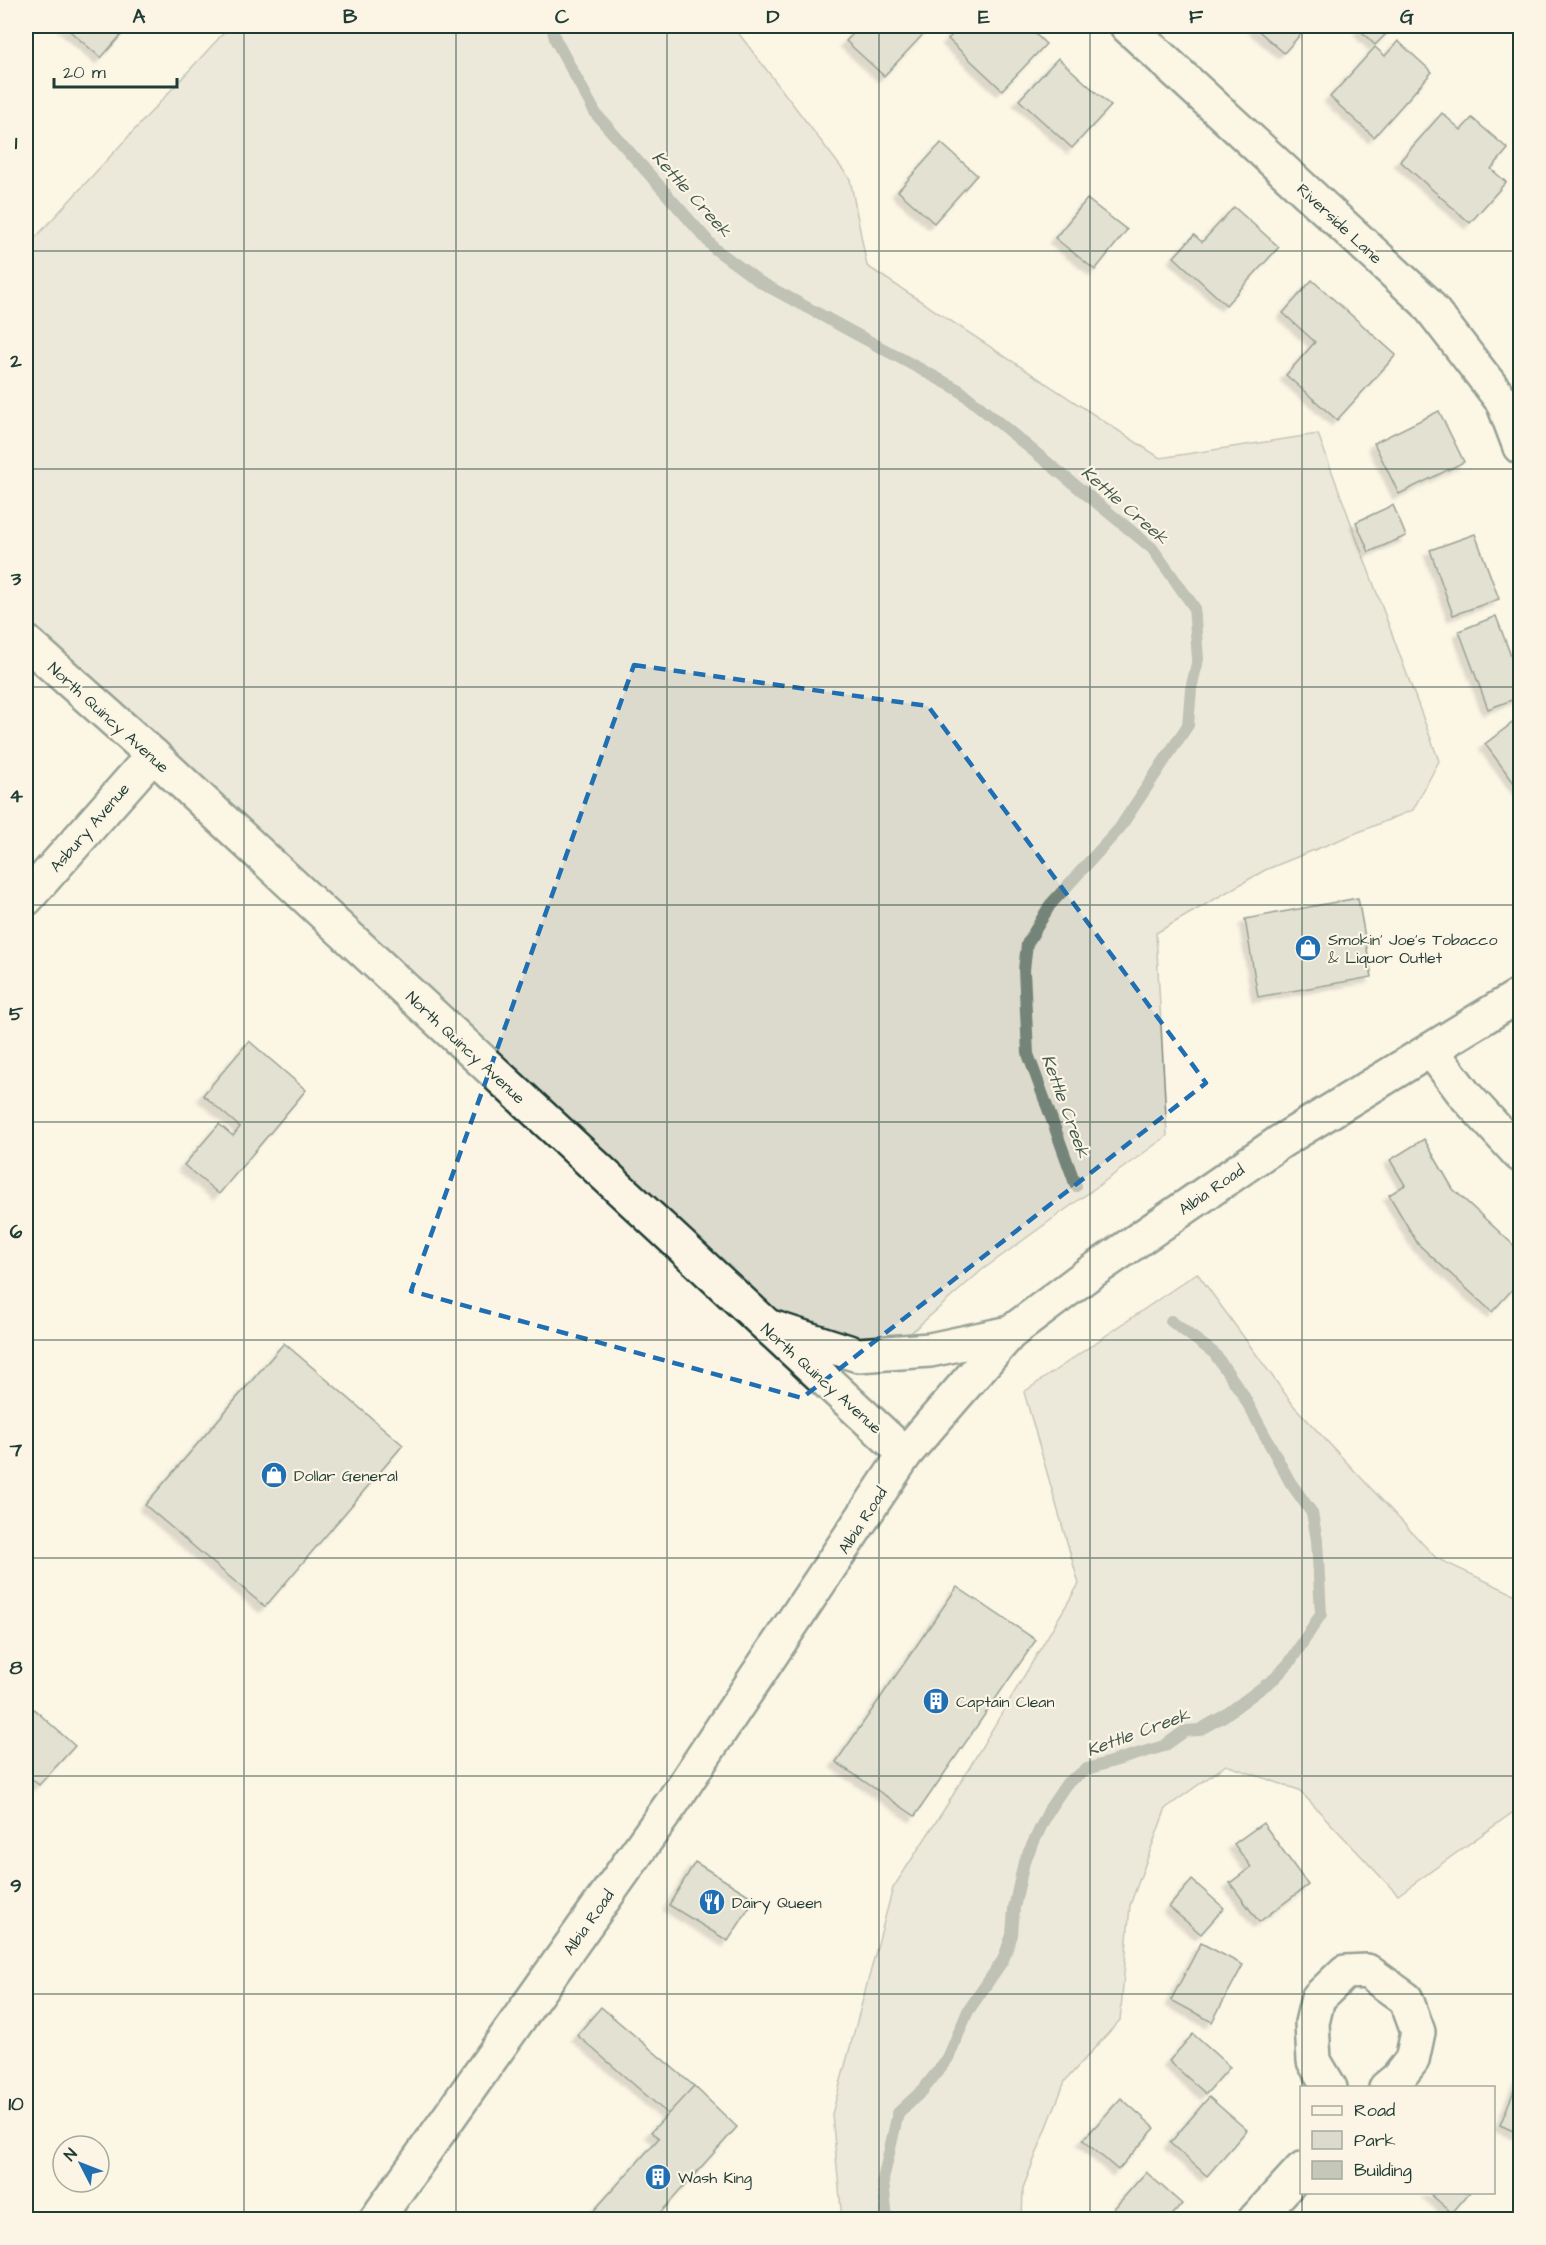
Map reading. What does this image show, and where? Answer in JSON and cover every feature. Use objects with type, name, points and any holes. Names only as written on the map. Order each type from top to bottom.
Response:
[{"type":"main road","name":"Riverside Lane","points":[[1127,26],[1425,302],[1503,402],[1521,447]]},
{"type":"main road","name":"North Quincy Avenue","points":[[26,642],[153,755],[905,1454]]},
{"type":"main road","name":"Asbury Avenue","points":[[26,899],[153,755]]},
{"type":"main road","name":"Albia Road","points":[[376,2220],[672,1803],[905,1454],[1010,1333],[1087,1275],[1280,1142],[1521,995]]},
{"type":"main road","points":[[1431,1050],[1465,1095],[1521,1155]]},
{"type":"main road","points":[[764,1325],[858,1355],[930,1350],[1010,1333]]},
{"type":"main road","points":[[1329,2086],[1314,2061],[1312,2023],[1318,1998],[1344,1972],[1367,1971],[1406,1999],[1418,2032],[1412,2060],[1388,2086]]},
{"type":"main road","points":[[1255,2220],[1300,2171]]},
{"type":"highlighted area","points":[[634,665],[928,706],[1206,1083],[802,1398],[411,1291]]},
{"type":"green space","points":[[230,26],[733,26],[850,179],[867,266],[1160,458],[1318,434],[1439,761],[1413,810],[1265,870],[1156,933],[1167,1136],[982,1270],[907,1336],[858,1355],[764,1325],[26,642],[26,248]]},
{"type":"green space","points":[[1197,1273],[1294,1406],[1436,1558],[1520,1597],[1520,1807],[1398,1895],[1299,1790],[1226,1765],[1166,1808],[1130,1905],[1120,2020],[1065,2081],[1023,2188],[1022,2219],[842,2219],[832,2114],[893,1888],[947,1805],[1079,1584],[1024,1392]]},
{"type":"building","points":[[64,26],[129,26],[101,58]]},
{"type":"building","points":[[861,26],[931,26],[884,76],[846,41]]},
{"type":"building","points":[[961,26],[1027,26],[1046,44],[1002,90],[948,39]]},
{"type":"building","points":[[1253,26],[1308,26],[1284,53]]},
{"type":"building","points":[[1364,26],[1394,26],[1375,45],[1360,30]]},
{"type":"building","points":[[1398,41],[1432,72],[1374,137],[1330,97],[1375,47],[1385,56]]},
{"type":"building","points":[[1058,58],[1111,106],[1072,148],[1019,100]]},
{"type":"building","points":[[1442,113],[1461,130],[1472,118],[1508,149],[1491,169],[1506,182],[1470,223],[1400,161]]},
{"type":"building","points":[[941,143],[977,175],[934,223],[898,191]]},
{"type":"building","points":[[1087,199],[1127,230],[1095,270],[1055,238]]},
{"type":"building","points":[[1234,207],[1279,247],[1226,305],[1174,257],[1194,235],[1202,242]]},
{"type":"building","points":[[1312,280],[1396,355],[1337,420],[1286,375],[1315,342],[1283,313]]},
{"type":"building","points":[[1439,411],[1464,462],[1399,494],[1374,443]]},
{"type":"building","points":[[1393,505],[1406,536],[1369,552],[1356,522]]},
{"type":"building","points":[[1475,534],[1499,599],[1453,615],[1430,550]]},
{"type":"building","points":[[1496,616],[1520,680],[1520,697],[1488,709],[1459,631]]},
{"type":"building","points":[[1520,717],[1520,791],[1485,744]]},
{"type":"building","name":"Smokin' Joe's Tobacco & Liquor Outlet","points":[[1358,898],[1372,977],[1258,997],[1245,919]]},
{"type":"building","points":[[249,1041],[306,1090],[219,1194],[184,1165],[219,1124],[233,1136],[240,1127],[203,1095]]},
{"type":"building","points":[[1424,1139],[1453,1189],[1520,1251],[1520,1281],[1492,1312],[1418,1244],[1389,1195],[1405,1185],[1390,1160]]},
{"type":"building","name":"Dollar General","points":[[284,1343],[403,1445],[265,1607],[145,1505]]},
{"type":"building","name":"Captain Clean","points":[[957,1587],[1036,1640],[915,1816],[836,1762]]},
{"type":"building","points":[[26,1702],[75,1746],[39,1785],[27,1775],[26,1777]]},
{"type":"building","points":[[1263,1823],[1308,1885],[1259,1922],[1230,1883],[1251,1867],[1234,1844]]},
{"type":"building","name":"Dairy Queen","points":[[695,1862],[755,1899],[728,1941],[669,1905]]},
{"type":"building","points":[[1192,1880],[1224,1908],[1201,1934],[1169,1907]]},
{"type":"building","points":[[1201,1943],[1243,1965],[1212,2022],[1171,2000]]},
{"type":"building","points":[[601,2007],[694,2086],[669,2115],[577,2035]]},
{"type":"building","points":[[1193,2034],[1230,2067],[1206,2094],[1169,2061]]},
{"type":"building","points":[[1520,2076],[1520,2134],[1500,2125]]},
{"type":"building","name":"Wash King","points":[[694,2086],[737,2127],[654,2220],[595,2220],[590,2215],[659,2138],[651,2132]]},
{"type":"building","points":[[1209,2097],[1247,2130],[1207,2176],[1170,2143]]},
{"type":"building","points":[[1121,2098],[1155,2128],[1118,2170],[1083,2140]]},
{"type":"building","points":[[1146,2172],[1182,2204],[1168,2220],[1104,2220]]},
{"type":"building","points":[[1430,2194],[1468,2194],[1452,2213]]},
{"type":"waterway","name":"Kettle Creek","points":[[552,26],[555,39],[596,114],[715,249],[760,282],[959,390],[1152,548],[1194,607],[1198,659],[1191,689],[1188,725],[1119,829],[1050,905],[1027,944],[1024,970],[1028,1054],[1076,1186]]},
{"type":"waterway","name":"Kettle Creek","points":[[887,2220],[883,2180],[898,2113],[923,2090],[948,2058],[968,2011],[1003,1960],[1012,1935],[1014,1908],[1024,1862],[1050,1808],[1067,1783],[1087,1769],[1164,1746],[1185,1731],[1199,1730],[1224,1716],[1275,1678],[1290,1662],[1321,1614],[1317,1540],[1312,1513],[1290,1482],[1242,1393],[1214,1353],[1171,1321]]},
{"type":"place","name":"Smokin' Joe's Tobacco & Liquor Outlet","points":[[1308,948]]},
{"type":"place","name":"Dollar General","points":[[274,1475]]},
{"type":"place","name":"Captain Clean","points":[[936,1701]]},
{"type":"place","name":"Dairy Queen","points":[[712,1902]]},
{"type":"place","name":"Wash King","points":[[658,2177]]}]
